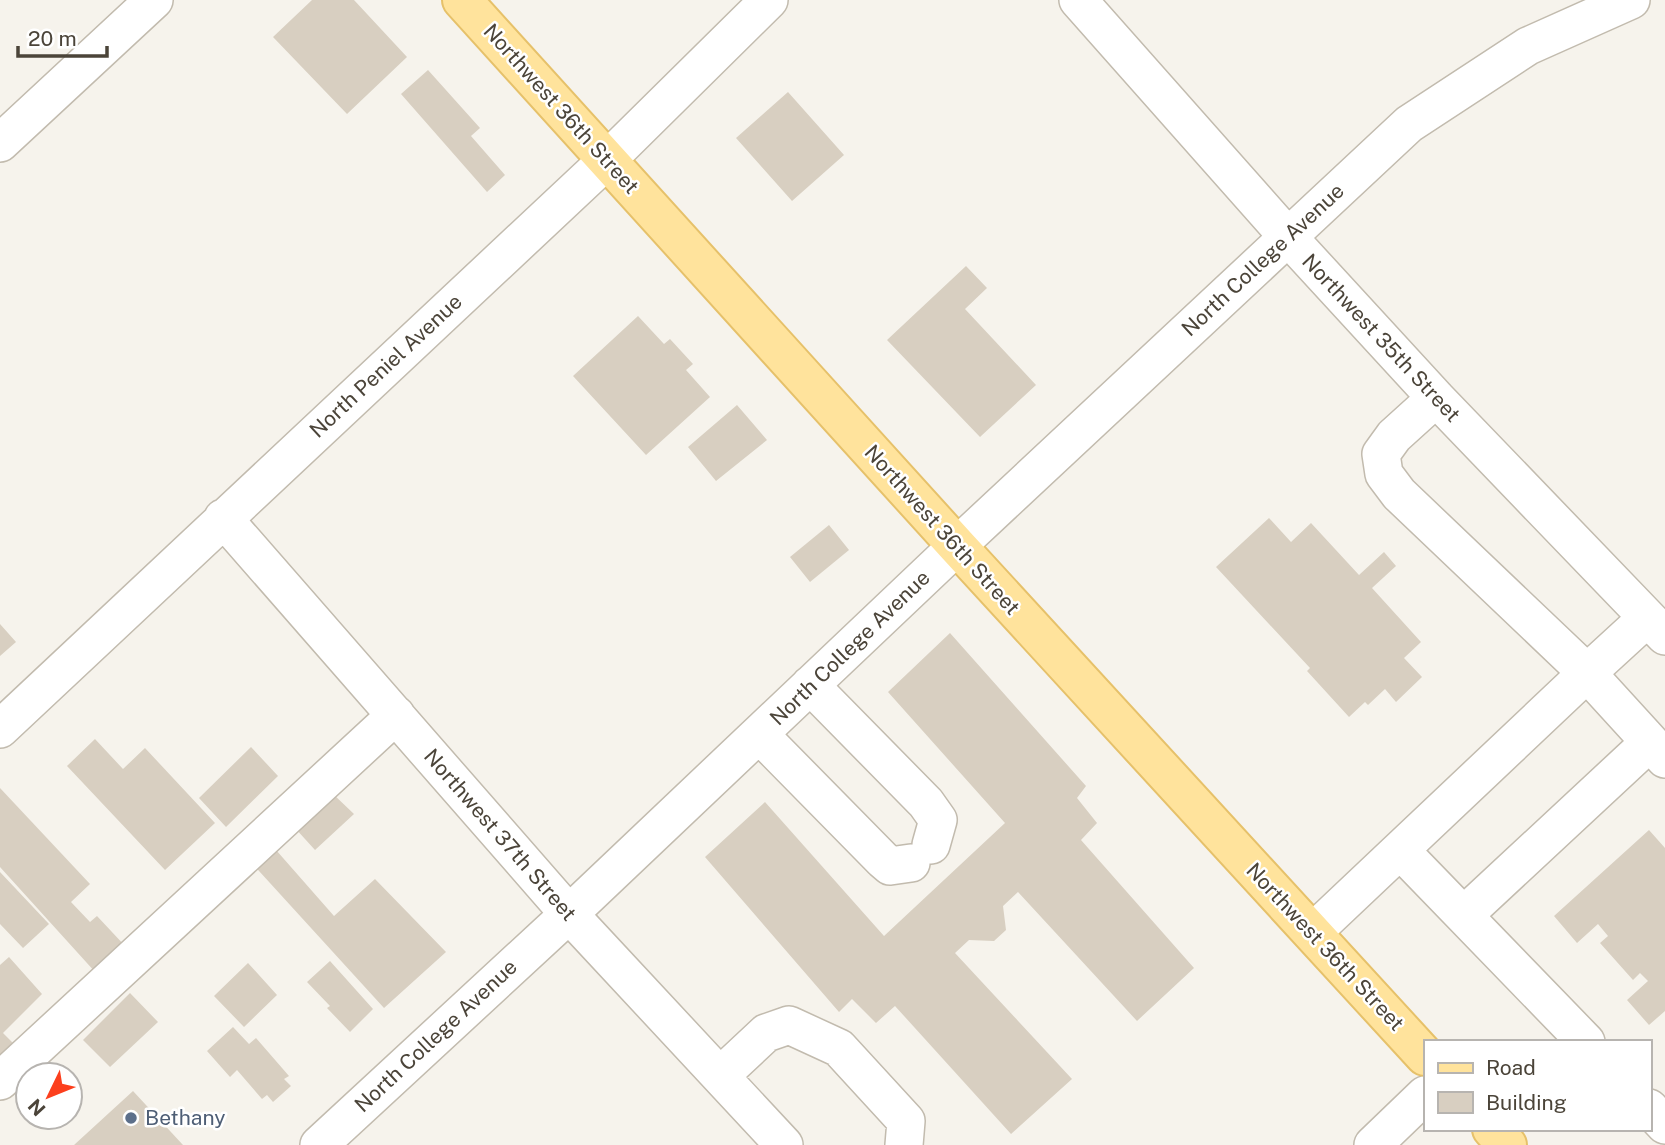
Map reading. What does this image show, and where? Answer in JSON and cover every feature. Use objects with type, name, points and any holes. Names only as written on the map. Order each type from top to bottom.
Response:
[{"type":"main road","name":"Northwest 36th Street","points":[[462,0],[957,546],[1424,1055]]},
{"type":"main road","points":[[1494,1131],[1507,1145]]},
{"type":"street","points":[[0,143],[154,0]]},
{"type":"street","name":"North Peniel Avenue","points":[[0,729],[607,160],[769,0]]},
{"type":"street","name":"Northwest 35th Street","points":[[1078,0],[1288,237],[1436,398],[1656,627]]},
{"type":"street","name":"North College Avenue","points":[[319,1145],[569,914],[957,546],[1409,124],[1528,46],[1631,0]]},
{"type":"street","points":[[1436,398],[1394,436],[1381,454],[1384,474],[1399,495],[1587,673],[1657,750],[1464,915]]},
{"type":"street","name":"Northwest 37th Street","points":[[223,518],[569,914],[784,1145]]},
{"type":"street","points":[[1312,933],[1587,673],[1656,627]]},
{"type":"street","points":[[759,734],[890,866],[921,854],[938,820],[926,803],[810,685]]},
{"type":"street","points":[[0,1081],[396,715]]},
{"type":"street","points":[[1401,850],[1584,1040]]},
{"type":"street","points":[[720,1076],[766,1033],[789,1025],[839,1048],[906,1121],[904,1145]]},
{"type":"street","points":[[1373,1145],[1424,1097]]},
{"type":"street","points":[[1651,1110],[1665,1125]]},
{"type":"building","points":[[312,0],[354,0],[407,57],[347,114],[273,37]]},
{"type":"building","points":[[428,70],[480,128],[471,136],[505,175],[487,192],[401,94]]},
{"type":"building","points":[[788,92],[844,155],[792,201],[736,138]]},
{"type":"building","points":[[966,266],[987,288],[965,309],[1036,385],[980,437],[887,340]]},
{"type":"building","points":[[638,316],[664,344],[670,339],[693,364],[686,370],[710,397],[646,455],[573,376]]},
{"type":"building","points":[[737,405],[767,440],[716,481],[688,447]]},
{"type":"building","points":[[1269,518],[1291,542],[1311,523],[1359,575],[1384,552],[1396,566],[1372,588],[1421,642],[1404,658],[1422,677],[1396,702],[1385,689],[1368,705],[1365,702],[1349,717],[1307,671],[1310,668],[1216,567]]},
{"type":"building","points":[[829,525],[849,550],[810,582],[790,557]]},
{"type":"building","points":[[0,624],[16,642],[0,656]]},
{"type":"building","points":[[950,633],[1086,786],[1077,798],[1097,823],[1081,840],[1194,968],[1137,1021],[1018,892],[1003,906],[1006,930],[994,941],[969,940],[955,953],[1072,1079],[1011,1134],[895,1006],[876,1023],[852,999],[839,1012],[705,857],[765,802],[884,936],[1005,823],[888,692]]},
{"type":"building","points":[[95,739],[123,769],[145,748],[215,823],[165,870],[67,766]]},
{"type":"building","points":[[251,747],[278,776],[226,827],[199,798]]},
{"type":"building","points":[[0,788],[90,884],[71,902],[90,922],[97,916],[126,947],[96,973],[0,867]]},
{"type":"building","points":[[332,793],[354,814],[315,850],[295,828]]},
{"type":"building","points":[[1649,830],[1665,848],[1665,1011],[1649,1025],[1627,1000],[1648,981],[1640,973],[1633,980],[1600,943],[1608,936],[1598,924],[1577,943],[1554,916]]},
{"type":"building","points":[[269,842],[334,916],[375,879],[446,952],[384,1008],[250,861]]},
{"type":"building","points":[[0,872],[49,924],[23,948],[0,924]]},
{"type":"building","points":[[9,957],[42,994],[3,1033],[18,1048],[0,1064],[0,965]]},
{"type":"building","points":[[330,961],[373,1009],[350,1032],[307,982]]},
{"type":"building","points":[[248,963],[277,995],[244,1027],[214,996]]},
{"type":"building","points":[[130,993],[158,1022],[110,1067],[83,1040]]},
{"type":"building","points":[[233,1027],[249,1044],[256,1038],[289,1076],[284,1079],[291,1086],[273,1102],[267,1095],[262,1099],[237,1070],[230,1077],[207,1051]]},
{"type":"building","name":"Bethany","points":[[133,1091],[183,1145],[74,1145]]},
{"type":"place","name":"Bethany","points":[[131,1118]]}]
